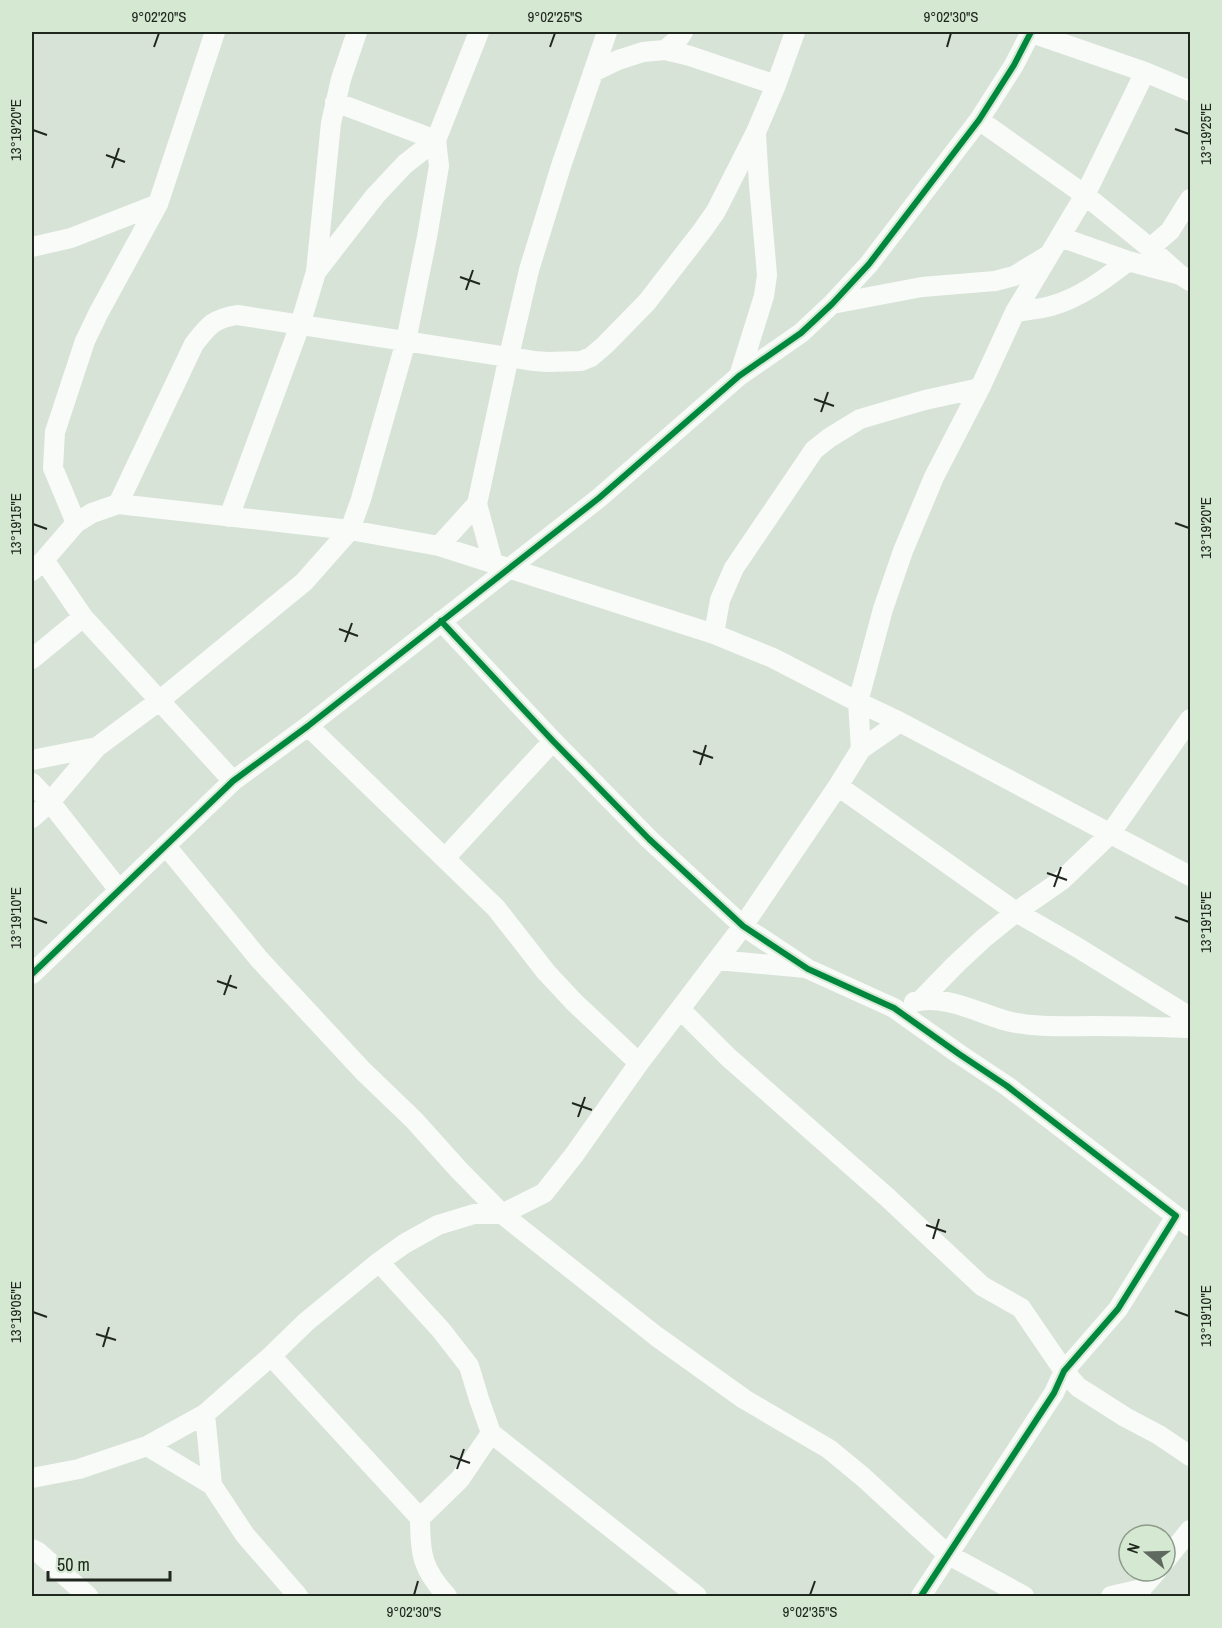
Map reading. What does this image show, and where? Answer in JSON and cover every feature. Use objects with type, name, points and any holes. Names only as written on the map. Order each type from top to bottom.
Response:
[{"type":"street","points":[[76,523],[53,468],[55,432],[85,341],[158,204],[215,32]]},
{"type":"street","points":[[229,517],[300,325],[316,272],[331,123],[341,79],[357,32]]},
{"type":"street","points":[[32,818],[50,802],[97,747],[159,701],[304,582],[350,530],[406,341],[439,166],[436,140],[479,32]]},
{"type":"street","points":[[440,546],[477,504],[529,270],[561,166],[607,32]]},
{"type":"street","points":[[665,50],[682,32]]},
{"type":"street","points":[[118,504],[194,344],[207,328],[222,318],[237,315],[548,362],[581,361],[591,357],[647,302],[716,211],[756,132],[776,86],[795,32]]},
{"type":"street","points":[[32,974],[233,781],[308,726],[441,621],[501,565],[599,498],[739,376],[801,333],[832,304],[869,264],[980,120],[1014,65],[1030,32],[1191,90]]},
{"type":"street","points":[[593,72],[618,60],[643,52],[665,50],[700,59],[776,86]]},
{"type":"street","points":[[861,749],[858,702],[883,609],[903,550],[934,477],[980,388],[1015,312],[1085,195],[1145,72]]},
{"type":"street","points":[[335,102],[436,140]]},
{"type":"street","points":[[980,120],[1085,195],[1185,278]]},
{"type":"street","points":[[739,376],[764,296],[767,275],[756,132]]},
{"type":"street","points":[[316,272],[375,196],[405,164],[436,140]]},
{"type":"street","points":[[1150,248],[1170,231],[1191,199]]},
{"type":"street","points":[[32,247],[71,238],[158,204]]},
{"type":"street","points":[[1060,237],[1185,278]]},
{"type":"street","points":[[832,304],[922,287],[995,281],[1014,276],[1049,255]]},
{"type":"street","points":[[1015,312],[1049,307],[1068,300],[1106,278],[1128,261]]},
{"type":"street","points":[[505,378],[534,360]]},
{"type":"street","points":[[714,634],[720,600],[734,568],[814,450],[860,419],[926,400],[980,388]]},
{"type":"street","points":[[233,781],[38,566],[76,523],[92,513],[118,504],[350,530],[440,546],[714,634],[773,658],[900,722],[1191,876]]},
{"type":"street","points":[[477,504],[501,565]]},
{"type":"street","points":[[32,659],[83,616]]},
{"type":"street","points":[[441,621],[553,741],[649,839],[743,926],[808,969],[894,1008],[1007,1086],[1183,1221],[1118,1309],[1064,1371],[1054,1393],[921,1596]]},
{"type":"street","points":[[920,1001],[956,964],[1016,912],[1062,880],[1110,834],[1191,719]]},
{"type":"street","points":[[32,1478],[79,1469],[147,1446],[205,1414],[306,1322],[404,1244],[438,1225],[474,1214],[502,1214],[544,1193],[743,926],[861,749],[900,722]]},
{"type":"street","points":[[308,726],[496,908],[546,972],[574,1002],[639,1063]]},
{"type":"street","points":[[445,858],[553,741]]},
{"type":"street","points":[[32,760],[97,747]]},
{"type":"street","points":[[32,783],[50,802],[119,890]]},
{"type":"street","points":[[838,786],[1016,912],[1191,1017]]},
{"type":"street","points":[[166,846],[267,968],[502,1214],[656,1336],[744,1399],[829,1449],[947,1554],[1024,1596]]},
{"type":"street","points":[[717,960],[808,969]]},
{"type":"street","points":[[894,1008],[920,1001],[939,1001],[1026,1024],[1191,1028]]},
{"type":"street","points":[[680,1009],[728,1057],[888,1198],[982,1286],[1021,1308],[1064,1371],[1078,1387],[1125,1418],[1159,1435],[1191,1456]]},
{"type":"street","points":[[379,1262],[441,1330],[469,1366],[491,1433],[697,1596]]},
{"type":"street","points":[[271,1356],[420,1518],[420,1545],[425,1564],[434,1582],[447,1596]]},
{"type":"street","points":[[1054,1393],[1078,1387]]},
{"type":"street","points":[[205,1414],[212,1485]]},
{"type":"street","points":[[420,1518],[460,1479],[491,1433]]},
{"type":"street","points":[[147,1446],[212,1485],[245,1535],[298,1596]]},
{"type":"street","points":[[1177,1547],[1191,1530]]},
{"type":"street","points":[[32,1549],[87,1596]]},
{"type":"street","points":[[1111,1596],[1139,1593]]},
{"type":"cycle path","points":[[32,974],[233,781],[308,726],[599,498],[739,376],[801,333],[832,304],[869,264],[979,120],[1014,65],[1031,32]]},
{"type":"cycle path","points":[[441,621],[553,741],[649,839],[743,926],[808,969],[894,1008],[1007,1086],[1176,1216],[1118,1309],[1064,1371],[1054,1393],[921,1596]]}]
